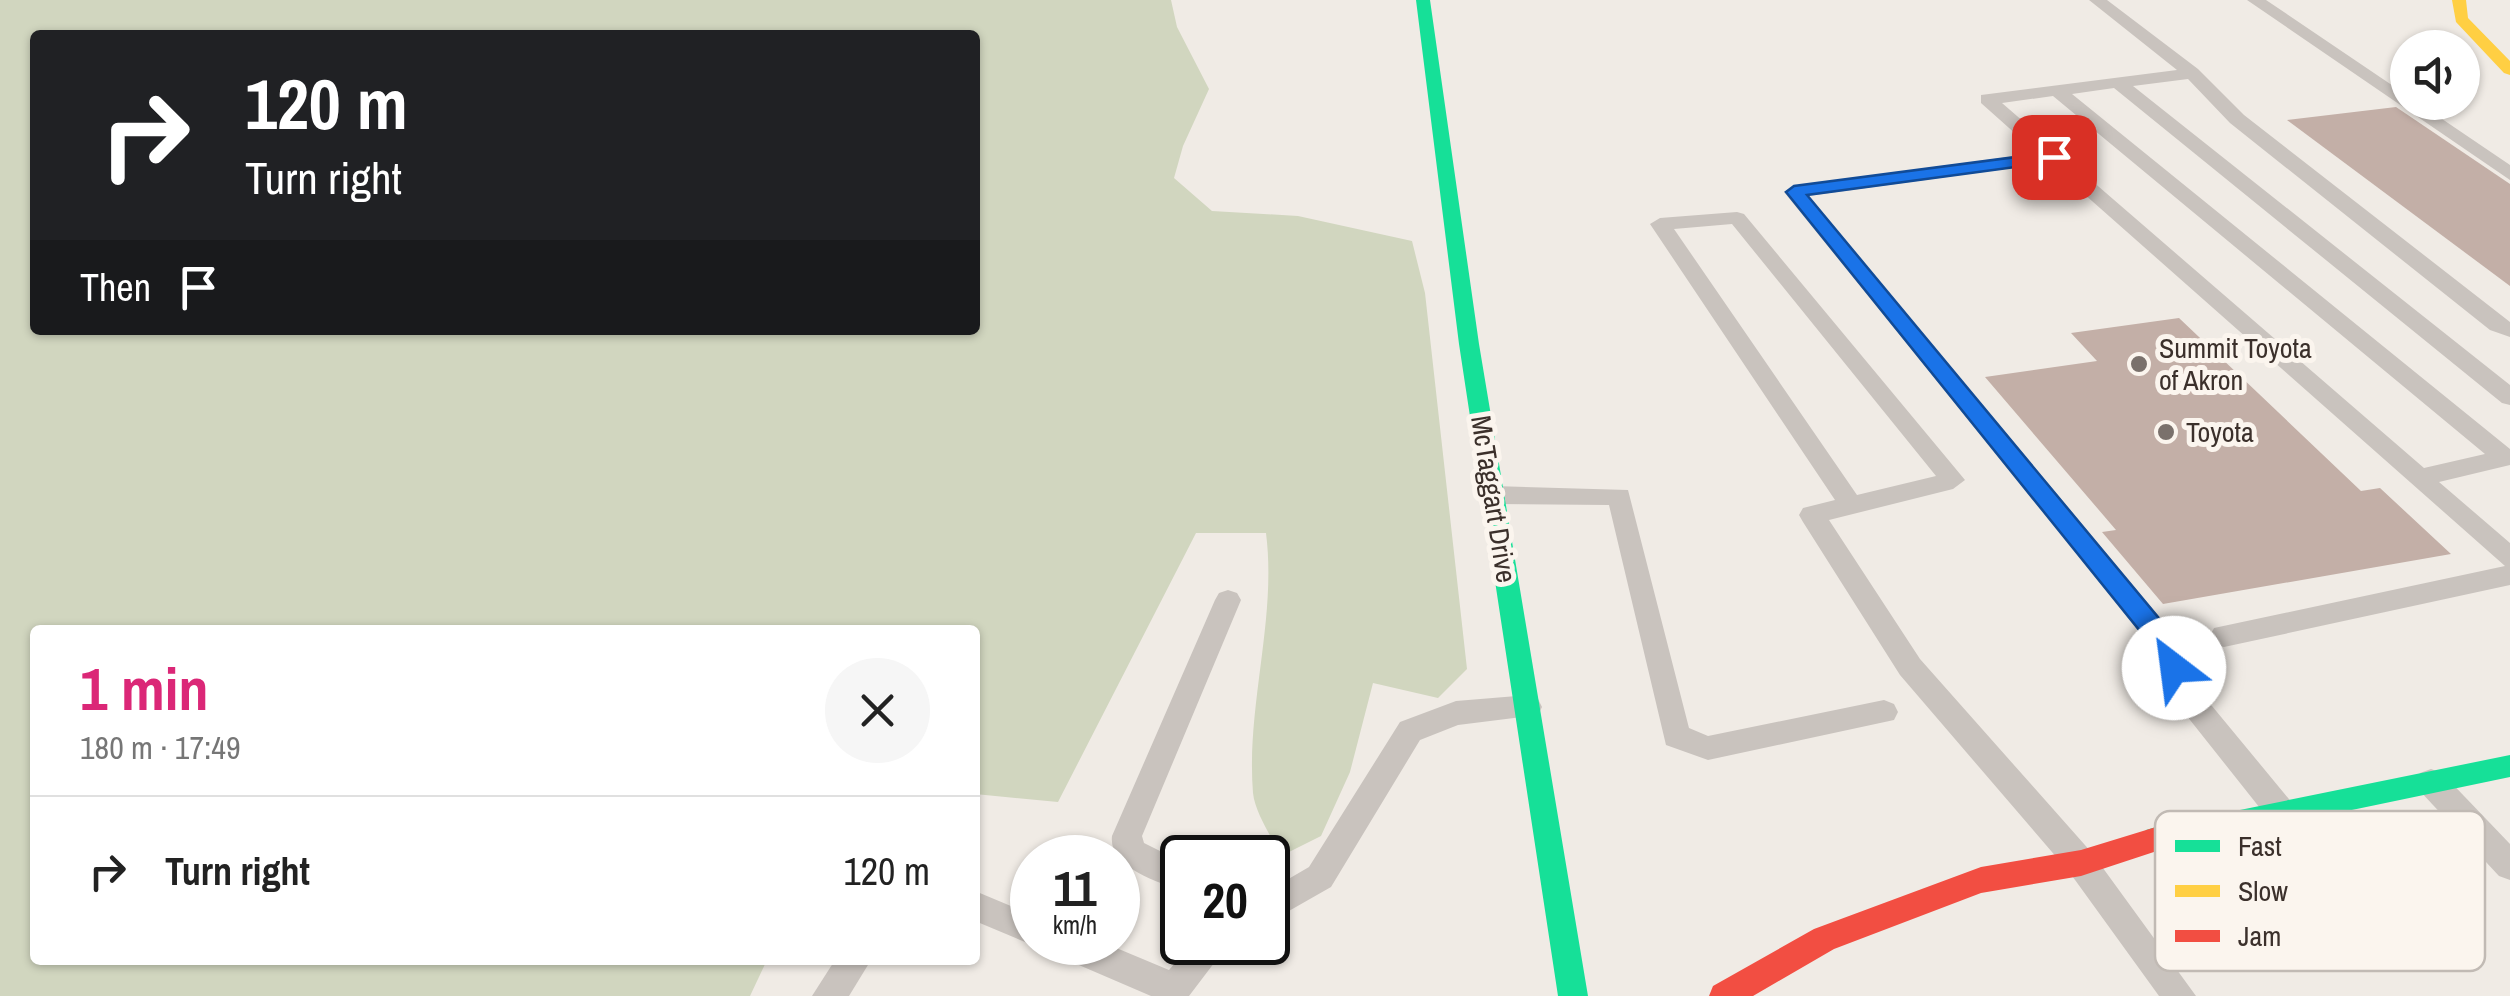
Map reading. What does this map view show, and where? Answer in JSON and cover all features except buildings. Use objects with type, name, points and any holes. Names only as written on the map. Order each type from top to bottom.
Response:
[{"type":"main road","name":"McTaggart Drive","points":[[1422,0],[1469,344],[1572,996]]},
{"type":"main road","points":[[2459,0],[2461,19],[2510,70]]},
{"type":"main road","points":[[2292,811],[2510,766]]},
{"type":"main road","points":[[1724,996],[1824,939],[1981,880],[2081,863],[2155,839]]},
{"type":"lane","points":[[2097,0],[2192,73],[2236,120],[2498,325],[2510,330]]},
{"type":"lane","points":[[2255,0],[2510,174]]},
{"type":"lane","points":[[2192,73],[1988,99],[2419,478],[2507,574]]},
{"type":"lane","points":[[2118,82],[2510,397]]},
{"type":"lane","points":[[2057,90],[2508,458]]},
{"type":"lane","points":[[2054,157],[1794,192],[2168,647],[2181,688],[2280,811]]},
{"type":"lane","points":[[1851,505],[1660,224],[1737,218],[1952,480],[1812,515],[1910,667],[2081,863],[2155,963]]},
{"type":"lane","points":[[2419,478],[2508,458]]},
{"type":"lane","points":[[1494,495],[1619,496],[1676,736],[1708,748],[1884,712]]},
{"type":"lane","points":[[2224,636],[2507,574]]},
{"type":"lane","points":[[1160,866],[1133,852],[1126,845],[1126,836],[1228,600]]},
{"type":"lane","points":[[1290,895],[1320,877],[1410,732],[1456,712],[1528,707]]},
{"type":"lane","points":[[2431,782],[2458,811]]},
{"type":"lane","points":[[2485,839],[2510,866]]},
{"type":"lane","points":[[980,908],[1010,921]]},
{"type":"lane","points":[[828,996],[851,965]]},
{"type":"lane","points":[[1113,965],[1171,992],[1194,965]]},
{"type":"lane","points":[[2161,971],[2179,996]]},
{"type":"green space","points":[[0,0],[1171,0],[1177,27],[1209,89],[1183,146],[1174,178],[1212,211],[1298,216],[1412,241],[1425,293],[1467,669],[1438,698],[1373,683],[1350,772],[1321,836],[1290,852],[1290,835],[1270,835],[1253,793],[1254,728],[1268,598],[1266,533],[1196,533],[1058,802],[980,794],[980,625],[30,625],[30,965],[765,965],[750,996],[0,996]]},
{"type":"traffic: fast","points":[[1423,0],[1469,344],[1573,996]]},
{"type":"traffic: fast","points":[[2292,811],[2510,766]]},
{"type":"traffic: slow","points":[[2459,0],[2461,19],[2510,70]]},
{"type":"traffic: jam","points":[[1724,996],[1824,939],[1981,880],[2081,863],[2155,839]]},
{"type":"place","name":"Summit Toyota of Akron","points":[[2139,364]]},
{"type":"place","name":"Toyota","points":[[2166,432]]},
{"type":"route","points":[[2054,157],[1794,192],[2168,647],[2174,668]]}]
